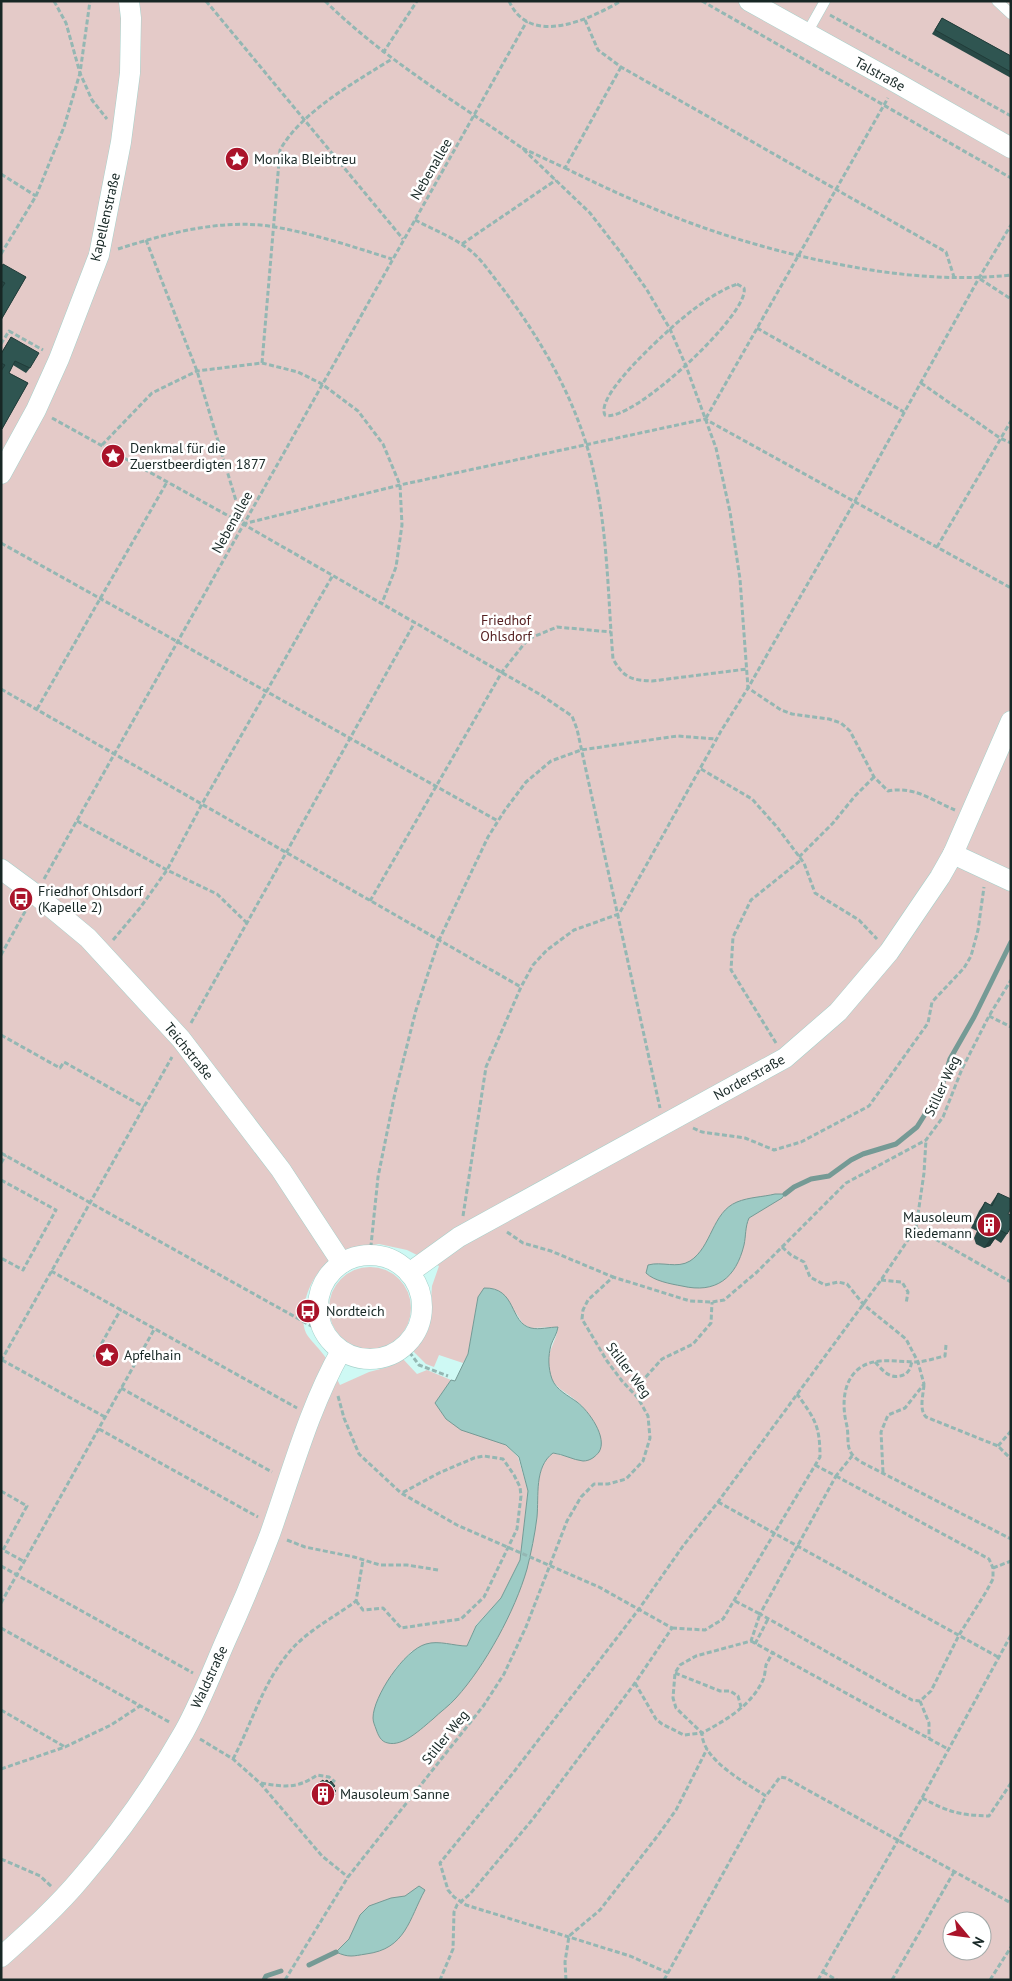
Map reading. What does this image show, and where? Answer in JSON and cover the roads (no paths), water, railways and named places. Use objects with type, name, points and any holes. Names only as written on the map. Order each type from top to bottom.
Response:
[{"type":"street","name":"Kapellenstraße","points":[[1,474],[36,410],[59,359],[99,255],[121,142],[130,73],[131,18],[129,1]]},
{"type":"street","name":"Talstraße","points":[[749,1],[1011,148]]},
{"type":"street","name":"Norderstraße","points":[[409,1273],[459,1237],[785,1058],[838,1012],[889,952],[940,877],[953,854],[1011,721]]},
{"type":"street","points":[[953,854],[1011,881]]},
{"type":"street","name":"Teichstraße","points":[[1,869],[35,894],[88,938],[182,1039],[281,1170],[342,1263]]},
{"type":"street","points":[[370,1255],[391,1260],[409,1273],[418,1286],[422,1302],[421,1318],[415,1333],[405,1346],[394,1354],[381,1359],[367,1360],[353,1357],[341,1351],[324,1333],[319,1319],[318,1305],[320,1292],[329,1276],[342,1263],[370,1255]]},
{"type":"street","name":"Waldstraße","points":[[1,1957],[82,1878],[126,1820],[184,1731],[208,1681],[271,1529],[311,1415],[328,1374],[341,1351]]},
{"type":"lane","points":[[997,1],[1011,14]]},
{"type":"lane","points":[[807,34],[822,5]]},
{"type":"waterway","points":[[785,1194],[794,1187],[811,1179],[829,1176],[863,1154],[896,1144],[917,1127],[941,1089],[950,1059],[974,1017],[1011,942]]},
{"type":"waterway","points":[[309,1965],[336,1952]]},
{"type":"waterway","points":[[264,1980],[266,1976],[281,1971]]},
{"type":"place","name":"Monika Bleibtreu","points":[[237,159]]},
{"type":"place","name":"Denkmal für die Zuerstbeerdigten 1877","points":[[113,456]]},
{"type":"place","name":"Friedhof Ohlsdorf (Kapelle 2)","points":[[21,899]]},
{"type":"place","name":"Mausoleum Riedemann","points":[[989,1225]]},
{"type":"place","name":"Nordteich","points":[[308,1311]]},
{"type":"place","name":"Apfelhain","points":[[107,1355]]},
{"type":"place","name":"Mausoleum Sanne","points":[[323,1794]]},
{"type":"park label","name":"Friedhof Ohlsdorf","points":[[506,628]]}]
